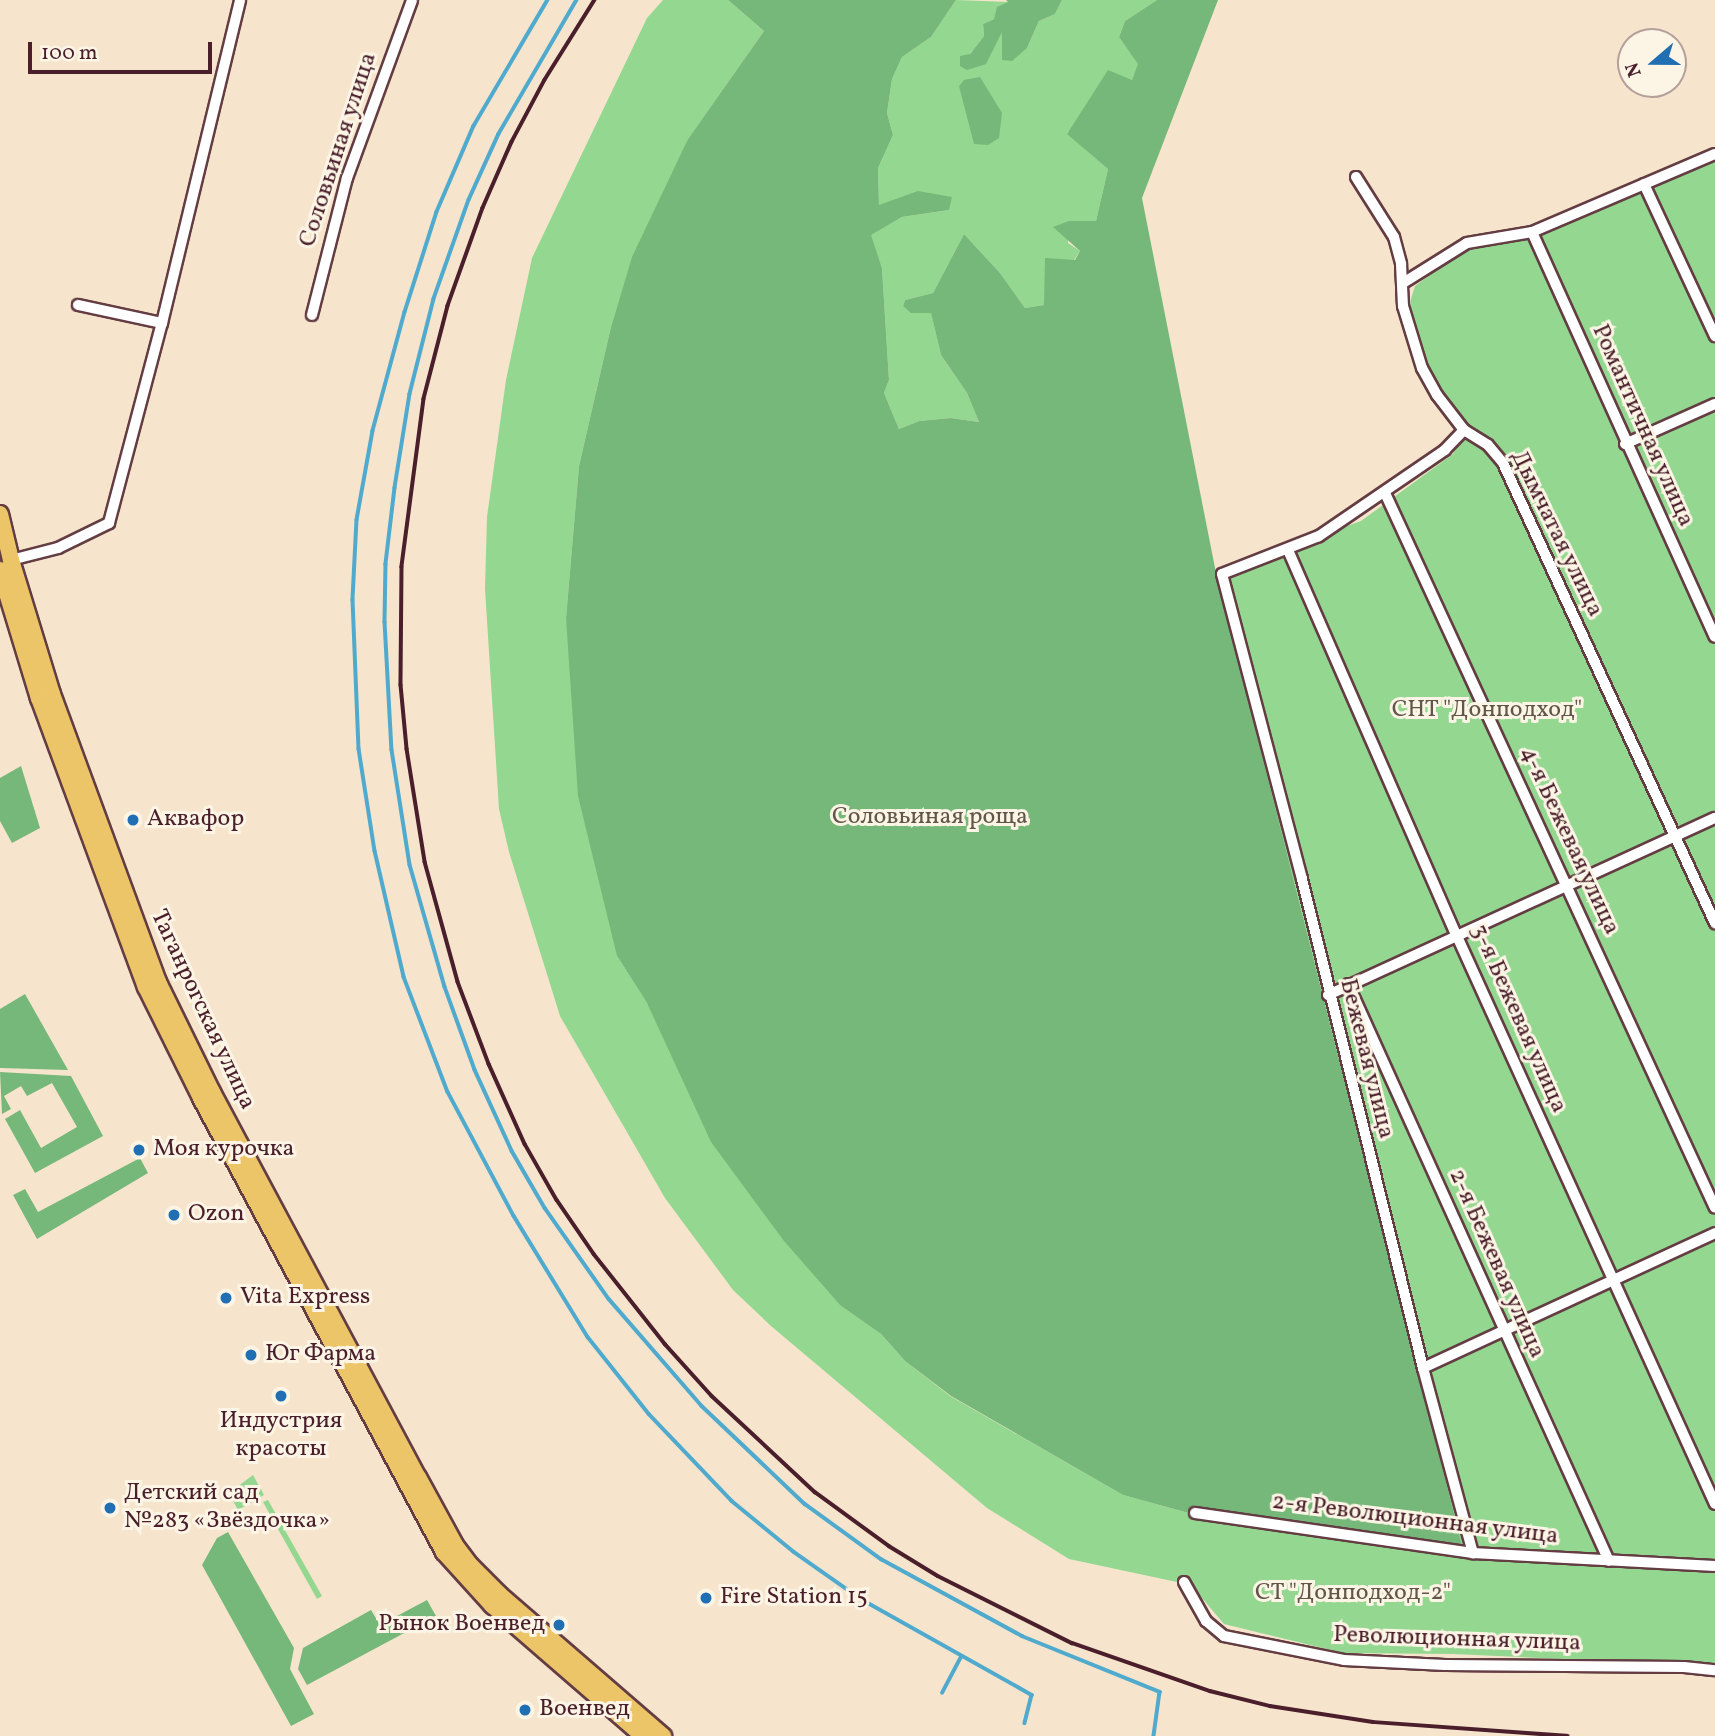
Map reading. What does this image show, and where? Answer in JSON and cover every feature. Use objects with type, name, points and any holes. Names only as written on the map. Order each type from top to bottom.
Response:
[{"type":"main road","name":"Таганрогская улица","points":[[0,514],[4,564],[145,952],[226,1130],[444,1552],[492,1605],[643,1736]]},
{"type":"main road","name":"Таганрогская улица","points":[[226,1130],[455,1545],[500,1595],[663,1736]]},
{"type":"street","points":[[4,564],[58,548],[109,523],[162,323],[240,0]]},
{"type":"street","name":"Соловьиная улица","points":[[312,315],[347,178],[412,0]]},
{"type":"street","points":[[1403,282],[1467,243],[1532,232],[1715,154]]},
{"type":"street","name":"Дымчатая улица","points":[[1356,177],[1394,237],[1403,282],[1403,306],[1422,368],[1437,395],[1464,430],[1488,445],[1503,463],[1715,923]]},
{"type":"street","points":[[1644,184],[1715,336]]},
{"type":"street","name":"Романтичная улица","points":[[1532,232],[1625,444],[1715,637]]},
{"type":"street","points":[[78,305],[162,323]]},
{"type":"street","points":[[1625,444],[1715,404]]},
{"type":"street","points":[[1288,550],[1320,536],[1385,493],[1445,450],[1464,430]]},
{"type":"street","name":"4-я Бежевая улица","points":[[1385,493],[1715,1208]]},
{"type":"street","name":"Бежевая улица","points":[[1288,550],[1222,574],[1302,879],[1328,995],[1423,1368],[1473,1553]]},
{"type":"street","name":"3-я Бежевая улица","points":[[1288,550],[1456,934],[1715,1504]]},
{"type":"street","points":[[1328,995],[1456,934],[1715,818]]},
{"type":"street","name":"2-я Бежевая улица","points":[[1348,984],[1502,1330],[1609,1561]]},
{"type":"street","points":[[1423,1368],[1715,1233]]},
{"type":"street","name":"2-я Революционная улица","points":[[1195,1513],[1473,1553],[1715,1566]]},
{"type":"street","name":"Революционная улица","points":[[1184,1583],[1206,1621],[1224,1636],[1344,1660],[1445,1665],[1684,1667],[1715,1670]]},
{"type":"green space","name":"СНТ \"Донподход\"","points":[[663,0],[728,0],[764,31],[688,139],[610,331],[579,466],[566,618],[617,956],[841,1306],[881,1334],[905,1361],[950,1396],[1123,1495],[1196,1515],[1463,1549],[1216,573],[1361,521],[1453,454],[1467,427],[1440,394],[1416,334],[1410,302],[1415,286],[1464,250],[1585,213],[1715,158],[1715,1666],[1453,1654],[1343,1653],[1224,1624],[1191,1585],[1069,1559],[987,1508],[771,1326],[733,1290],[665,1198],[560,1016],[509,852],[499,809],[485,589],[487,517],[506,380],[532,258],[647,18]]},
{"type":"green space","name":"Соловьиная роща","points":[[728,0],[956,0],[931,37],[902,57],[892,79],[887,113],[893,135],[878,168],[879,205],[918,191],[952,197],[949,210],[902,217],[871,235],[882,268],[889,380],[884,393],[899,429],[919,421],[951,418],[979,422],[967,393],[941,355],[931,313],[911,313],[903,306],[905,300],[933,293],[964,234],[1000,273],[1025,308],[1044,305],[1045,258],[1075,260],[1080,251],[1053,227],[1069,221],[1096,221],[1108,169],[1067,134],[1108,70],[1132,80],[1138,64],[1119,37],[1125,21],[1157,0],[1218,0],[1142,198],[1216,573],[1463,1549],[1196,1515],[1123,1495],[951,1396],[905,1361],[881,1334],[841,1306],[784,1241],[711,1142],[647,1003],[617,956],[578,796],[566,618],[579,466],[610,331],[632,257],[688,139],[764,31]]},
{"type":"green space","points":[[956,0],[1009,2],[994,19],[983,24],[984,36],[960,66],[1002,31],[1002,60],[1027,48],[1039,21],[1055,14],[1062,0],[1157,0],[1125,21],[1119,37],[1139,64],[1132,80],[1067,133],[1108,169],[1096,221],[1069,221],[1068,243],[1080,251],[1044,305],[1025,308],[1000,273],[964,234],[933,293],[905,300],[903,306],[931,312],[941,355],[967,393],[979,422],[951,418],[919,421],[899,429],[884,393],[889,380],[882,268],[870,235],[902,217],[949,210],[879,206],[878,168],[893,135],[887,113],[892,79],[902,57],[931,37]]},
{"type":"green space","points":[[1006,0],[1062,0],[1055,14],[1039,21],[1027,48],[1012,61],[1002,60],[1002,32],[986,64],[967,70],[960,66],[960,56],[970,54],[984,36],[983,24],[994,19],[997,7],[1008,2]]},
{"type":"green space","points":[[980,77],[1002,113],[999,138],[988,145],[974,144],[959,86],[964,80]]},
{"type":"green space","points":[[21,766],[40,828],[12,843],[0,821],[0,778]]},
{"type":"green space","points":[[25,994],[68,1070],[0,1068],[0,1009]]},
{"type":"green space","points":[[0,1072],[71,1076],[103,1136],[35,1173],[5,1119],[20,1110],[41,1148],[77,1127],[52,1083],[27,1096],[21,1086],[4,1096],[11,1109],[2,1114]]},
{"type":"green space","points":[[140,1158],[148,1173],[37,1239],[13,1195],[25,1189],[38,1212]]},
{"type":"green space","points":[[253,1475],[264,1495],[238,1510],[229,1493]]},
{"type":"green space","points":[[268,1500],[322,1596],[317,1599],[263,1502]]},
{"type":"green space","points":[[228,1532],[294,1648],[290,1669],[314,1714],[291,1726],[202,1565],[217,1538]]},
{"type":"green space","points":[[427,1600],[436,1616],[307,1685],[298,1669],[303,1648],[371,1610],[380,1625]]},
{"type":"waterway","points":[[548,0],[474,126],[437,212],[405,312],[373,431],[357,520],[353,600],[359,749],[375,851],[404,977],[448,1092],[514,1216],[588,1337],[649,1414],[732,1501],[794,1552],[861,1599],[1032,1695],[1025,1723]]},
{"type":"waterway","points":[[577,0],[499,134],[469,200],[434,299],[410,394],[395,488],[386,564],[385,622],[392,750],[410,865],[445,987],[475,1070],[512,1151],[545,1208],[609,1299],[702,1406],[805,1504],[881,1559],[1022,1636],[1160,1692],[1154,1736]]},
{"type":"waterway","points":[[942,1693],[961,1657]]},
{"type":"railway","points":[[595,0],[545,80],[512,142],[483,208],[448,306],[424,399],[402,567],[401,685],[407,749],[425,862],[458,982],[489,1064],[525,1144],[557,1200],[594,1254],[665,1344],[712,1396],[815,1492],[889,1546],[938,1576],[1072,1643],[1210,1691],[1270,1706],[1373,1722],[1567,1736]]},
{"type":"place","name":"Аквафор","points":[[133,820]]},
{"type":"place","name":"Моя курочка","points":[[139,1150]]},
{"type":"place","name":"Ozon","points":[[174,1215]]},
{"type":"place","name":"Vita Express","points":[[226,1298]]},
{"type":"place","name":"Юг Фарма","points":[[251,1355]]},
{"type":"place","name":"Индустрия красоты","points":[[281,1396]]},
{"type":"place","name":"Детский сад №283 «Звёздочка»","points":[[110,1508]]},
{"type":"place","name":"Fire Station 15","points":[[706,1598]]},
{"type":"place","name":"Рынок Военвед","points":[[559,1625]]},
{"type":"place","name":"Военвед","points":[[525,1710]]},
{"type":"park label","name":"СТ \"Донподход-2\"","points":[[1353,1594]]}]
